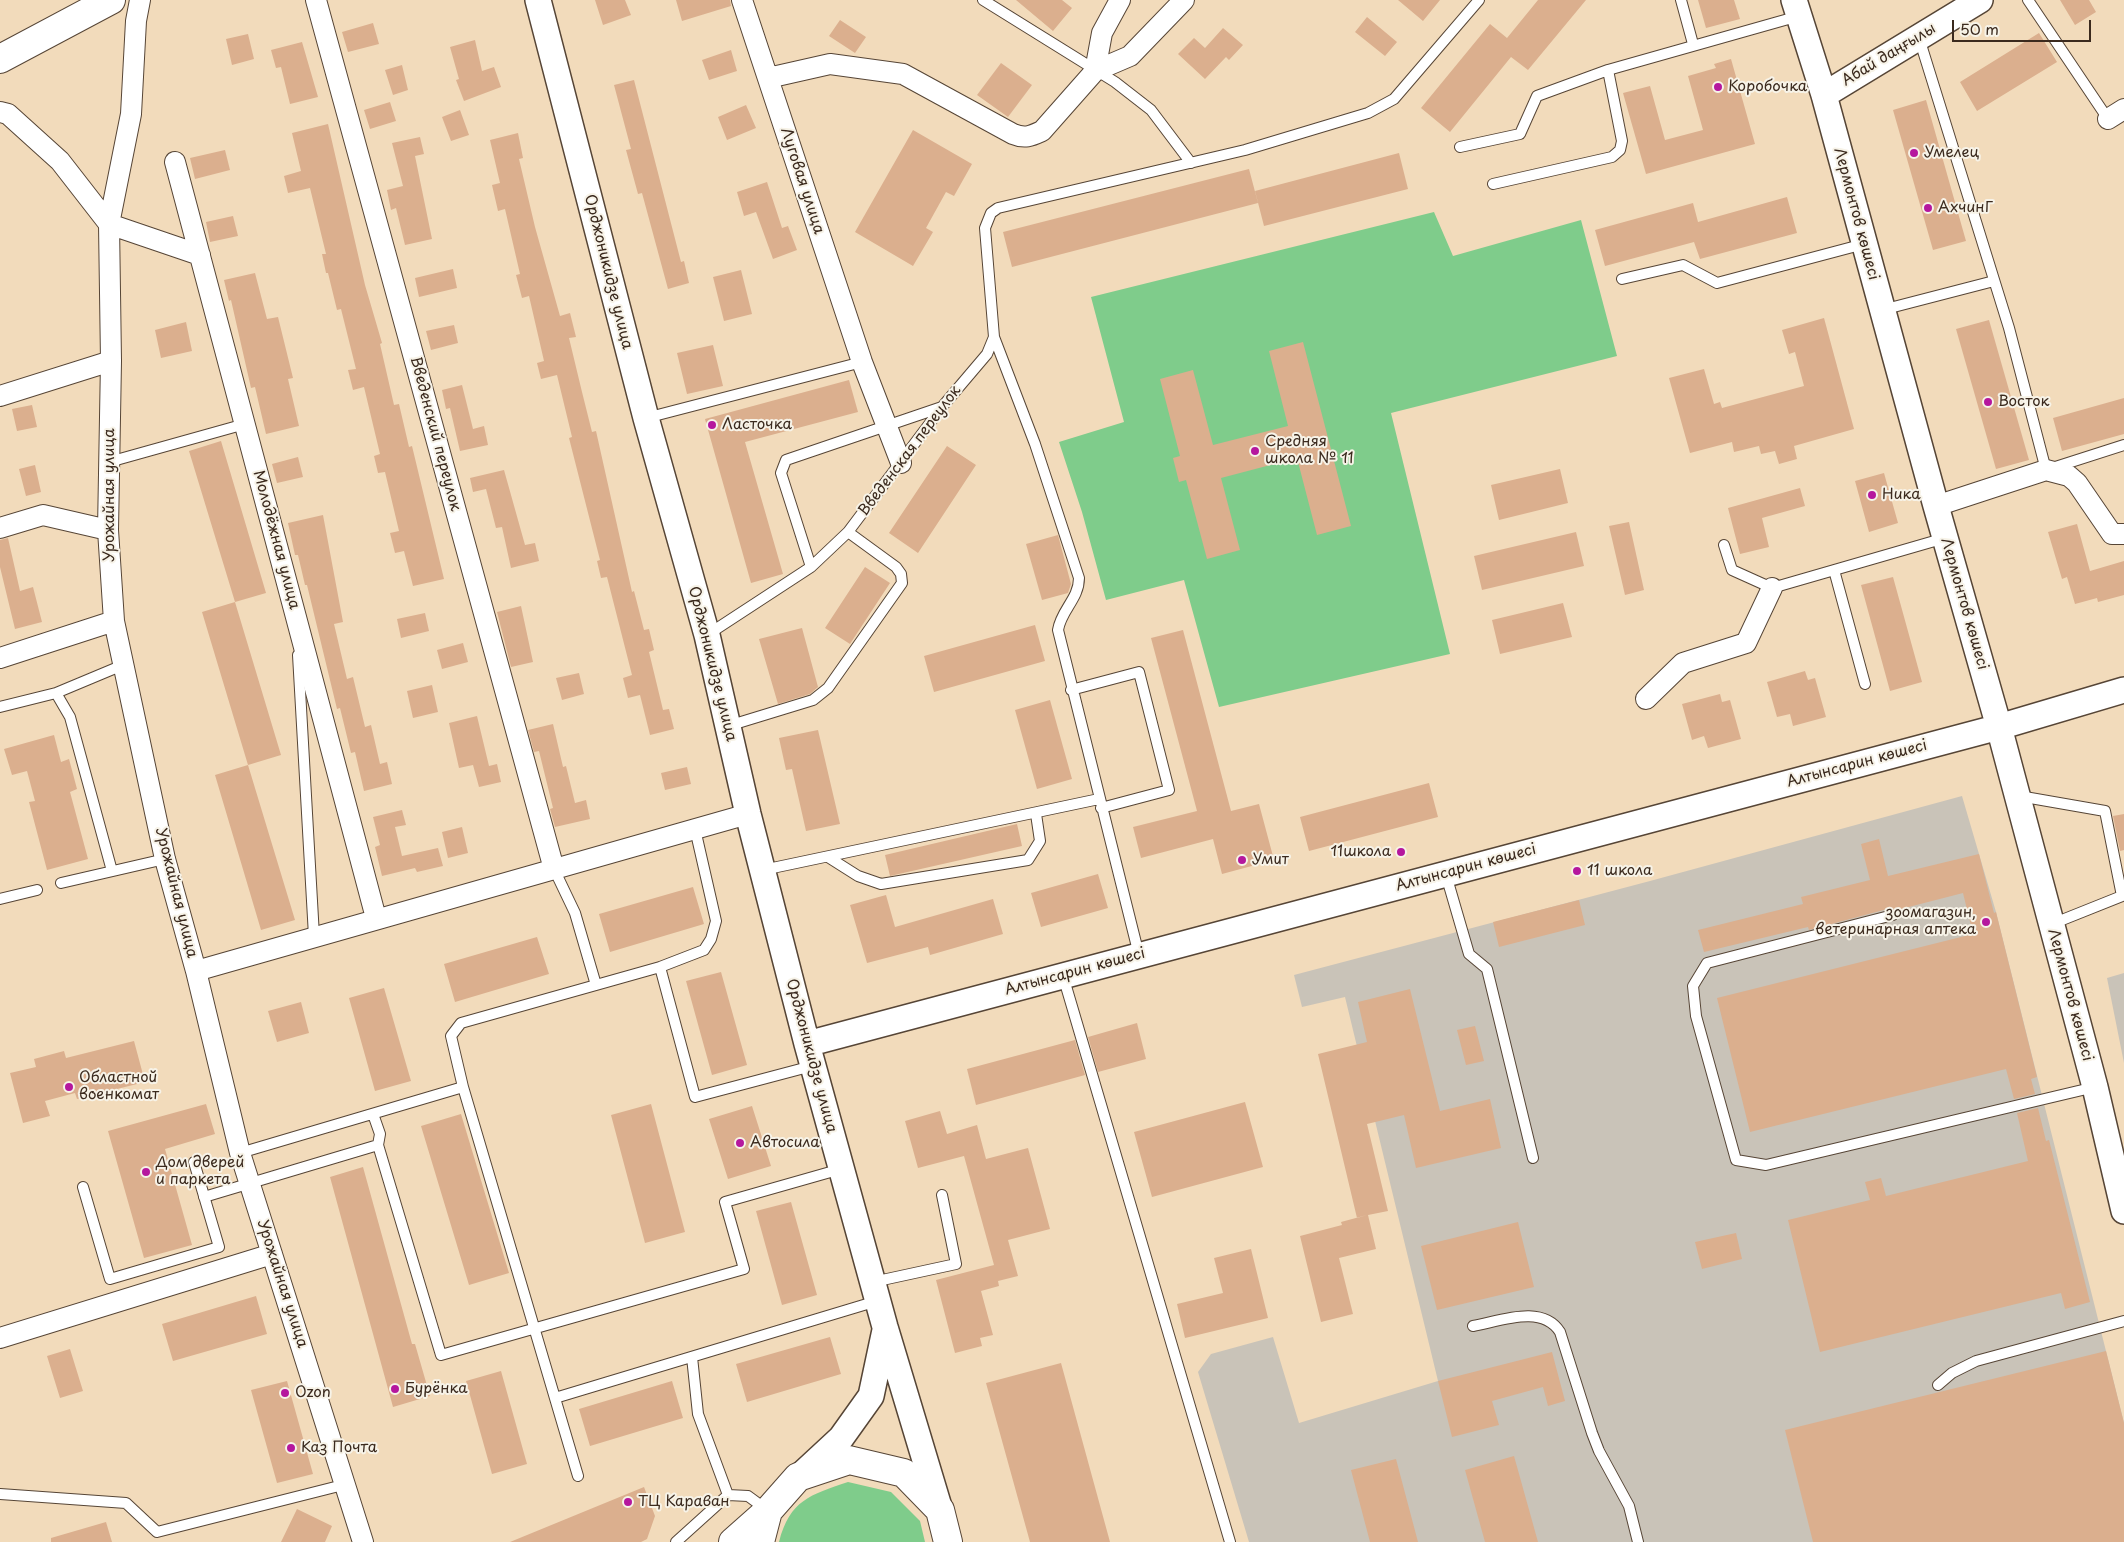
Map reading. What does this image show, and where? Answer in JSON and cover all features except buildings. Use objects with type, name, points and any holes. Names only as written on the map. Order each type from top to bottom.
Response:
[{"type":"main road","points":[[0,59],[111,0]]},
{"type":"main road","points":[[733,1542],[768,1511],[798,1477],[849,1460],[904,1474],[940,1510],[948,1542]]},
{"type":"main road","points":[[760,1542],[768,1511]]},
{"type":"street","name":"Урожайная улица","points":[[140,0],[136,21],[131,114],[109,224],[108,530],[114,621],[166,859],[196,971],[240,1153],[347,1484],[363,1542]]},
{"type":"street","name":"Введенский переулок","points":[[316,0],[554,869]]},
{"type":"street","name":"Орджоникидзе улица","points":[[538,0],[646,418],[707,635],[762,871],[810,1054],[885,1327],[940,1510]]},
{"type":"street","name":"Луговая улица","points":[[742,0],[862,362],[901,463]]},
{"type":"street","points":[[1095,71],[1102,33],[1120,0]]},
{"type":"street","points":[[768,78],[830,64],[903,74],[1013,134],[1021,137],[1030,137],[1042,131],[1095,71],[1130,56],[1184,0]]},
{"type":"street","name":"Абай даңғылы","points":[[1824,95],[1980,0]]},
{"type":"street","name":"Лермонтов көшесі","points":[[1796,8],[1824,95],[1936,506],[1999,726],[2095,1088],[2124,1211]]},
{"type":"street","points":[[0,112],[8,114],[60,161],[109,224],[200,255]]},
{"type":"street","name":"Молодёжная улица","points":[[175,162],[376,918]]},
{"type":"street","points":[[0,396],[110,361]]},
{"type":"street","points":[[1936,506],[2046,470],[2068,476],[2076,483],[2105,527],[2112,534],[2124,534]]},
{"type":"street","points":[[0,528],[43,515],[108,530]]},
{"type":"street","points":[[1646,699],[1683,663],[1746,643],[1772,588]]},
{"type":"street","points":[[0,658],[114,621]]},
{"type":"street","name":"Алтынсарин көшесі","points":[[810,1054],[1063,976],[1999,726],[2124,690]]},
{"type":"street","points":[[196,971],[376,918],[748,814]]},
{"type":"street","points":[[0,1338],[272,1254]]},
{"type":"street","points":[[798,1477],[841,1438],[871,1396],[885,1327]]},
{"type":"lane","points":[[983,0],[1115,82],[1151,110],[1191,164]]},
{"type":"lane","points":[[1139,955],[1071,690],[1058,630],[1059,621],[1079,588],[1079,578],[1035,444],[994,337],[985,228],[991,212],[998,208],[1246,150],[1368,113],[1394,99],[1480,0]]},
{"type":"lane","points":[[1681,0],[1693,44]]},
{"type":"lane","points":[[2028,0],[2116,114]]},
{"type":"lane","points":[[1460,147],[1520,134],[1537,96],[1608,70],[1693,44],[1796,8]]},
{"type":"lane","points":[[1919,38],[1994,281],[2046,470],[2124,445]]},
{"type":"lane","points":[[1493,184],[1612,157],[1620,150],[1622,142],[1608,70]]},
{"type":"lane","points":[[1622,279],[1683,265],[1717,283],[1864,244]]},
{"type":"lane","points":[[1882,310],[1994,281]]},
{"type":"lane","name":"Введенская переулок","points":[[707,635],[811,567],[848,532],[942,407],[987,354],[994,337]]},
{"type":"lane","points":[[646,418],[862,362]]},
{"type":"lane","points":[[811,567],[783,482],[781,473],[786,460],[942,407]]},
{"type":"lane","points":[[109,462],[245,424]]},
{"type":"lane","points":[[728,726],[813,700],[828,688],[902,583],[901,574],[896,567],[848,532]]},
{"type":"lane","points":[[1724,544],[1732,570],[1772,588],[1945,538]]},
{"type":"lane","points":[[1834,570],[1865,684]]},
{"type":"lane","points":[[296,616],[314,936]]},
{"type":"lane","points":[[0,707],[56,693],[123,665]]},
{"type":"lane","points":[[762,871],[1036,814],[1170,790],[1139,672],[1071,690]]},
{"type":"lane","points":[[56,693],[70,717],[112,871]]},
{"type":"lane","points":[[2018,796],[2104,812],[2122,896],[2051,924]]},
{"type":"lane","points":[[828,857],[858,876],[881,884],[1028,860],[1040,841],[1036,814]]},
{"type":"lane","points":[[578,1476],[463,1087],[451,1036],[461,1023],[660,967],[704,950],[711,939],[716,921],[695,829]]},
{"type":"lane","points":[[61,883],[166,859]]},
{"type":"lane","points":[[554,869],[575,913],[596,985]]},
{"type":"lane","points":[[1446,874],[1470,954],[1488,969],[1533,1158]]},
{"type":"lane","points":[[0,899],[37,890]]},
{"type":"lane","points":[[1894,915],[1707,964],[1693,986],[1696,1016],[1736,1160],[1766,1165],[2095,1088]]},
{"type":"lane","points":[[660,967],[696,1097],[810,1054]]},
{"type":"lane","points":[[1063,976],[1230,1542]]},
{"type":"lane","points":[[240,1153],[463,1087]]},
{"type":"lane","points":[[373,1114],[380,1134],[378,1145],[441,1355],[744,1269],[725,1202],[842,1169]]},
{"type":"lane","points":[[204,1197],[378,1145]]},
{"type":"lane","points":[[83,1187],[110,1279],[219,1247],[194,1162]]},
{"type":"lane","points":[[555,1398],[692,1357],[956,1264],[942,1195]]},
{"type":"lane","points":[[1473,1326],[1529,1316],[1545,1319],[1555,1325],[1560,1332],[1599,1451],[1629,1506],[1638,1542]]},
{"type":"lane","points":[[1938,1385],[1952,1373],[1976,1361],[2124,1321]]},
{"type":"lane","points":[[692,1357],[698,1414],[728,1495]]},
{"type":"lane","points":[[0,1494],[126,1503],[157,1532],[347,1484]]},
{"type":"lane","points":[[676,1542],[728,1495],[748,1496],[768,1511]]},
{"type":"shaded area","points":[[1962,796],[1996,912],[2124,1423],[2124,1542],[1249,1542],[1198,1372],[1211,1354],[1273,1337],[1299,1423],[1438,1381],[1345,997],[1302,1007],[1294,975]]},
{"type":"shaded area","points":[[2124,973],[2124,1063],[2107,978]]},
{"type":"green space","points":[[1434,212],[1453,256],[1581,220],[1617,356],[1391,413],[1450,654],[1219,707],[1184,580],[1106,600],[1082,512],[1059,442],[1124,422],[1091,297]]},
{"type":"green space","points":[[848,1482],[891,1492],[920,1521],[925,1542],[779,1542],[789,1517],[803,1501]]},
{"type":"place","name":"Коробочка","points":[[1718,87]]},
{"type":"place","name":"Умелец","points":[[1914,153]]},
{"type":"place","name":"АхчинГ","points":[[1928,208]]},
{"type":"place","name":"Восток","points":[[1988,402]]},
{"type":"place","name":"Ласточка","points":[[712,425]]},
{"type":"place","name":"Средняя школа № 11","points":[[1255,451]]},
{"type":"place","name":"Ника","points":[[1872,495]]},
{"type":"place","name":"11школа","points":[[1401,852]]},
{"type":"place","name":"Умит","points":[[1242,860]]},
{"type":"place","name":"11 школа","points":[[1577,871]]},
{"type":"place","name":"зоомагазин, ветеринарная аптека","points":[[1986,922]]},
{"type":"place","name":"Областной военкомат","points":[[69,1087]]},
{"type":"place","name":"Автосила","points":[[740,1143]]},
{"type":"place","name":"Дом дверей и паркета","points":[[146,1172]]},
{"type":"place","name":"Бурёнка","points":[[395,1389]]},
{"type":"place","name":"Ozon","points":[[285,1393]]},
{"type":"place","name":"Каз Почта","points":[[291,1448]]},
{"type":"place","name":"ТЦ Караван","points":[[628,1502]]}]
